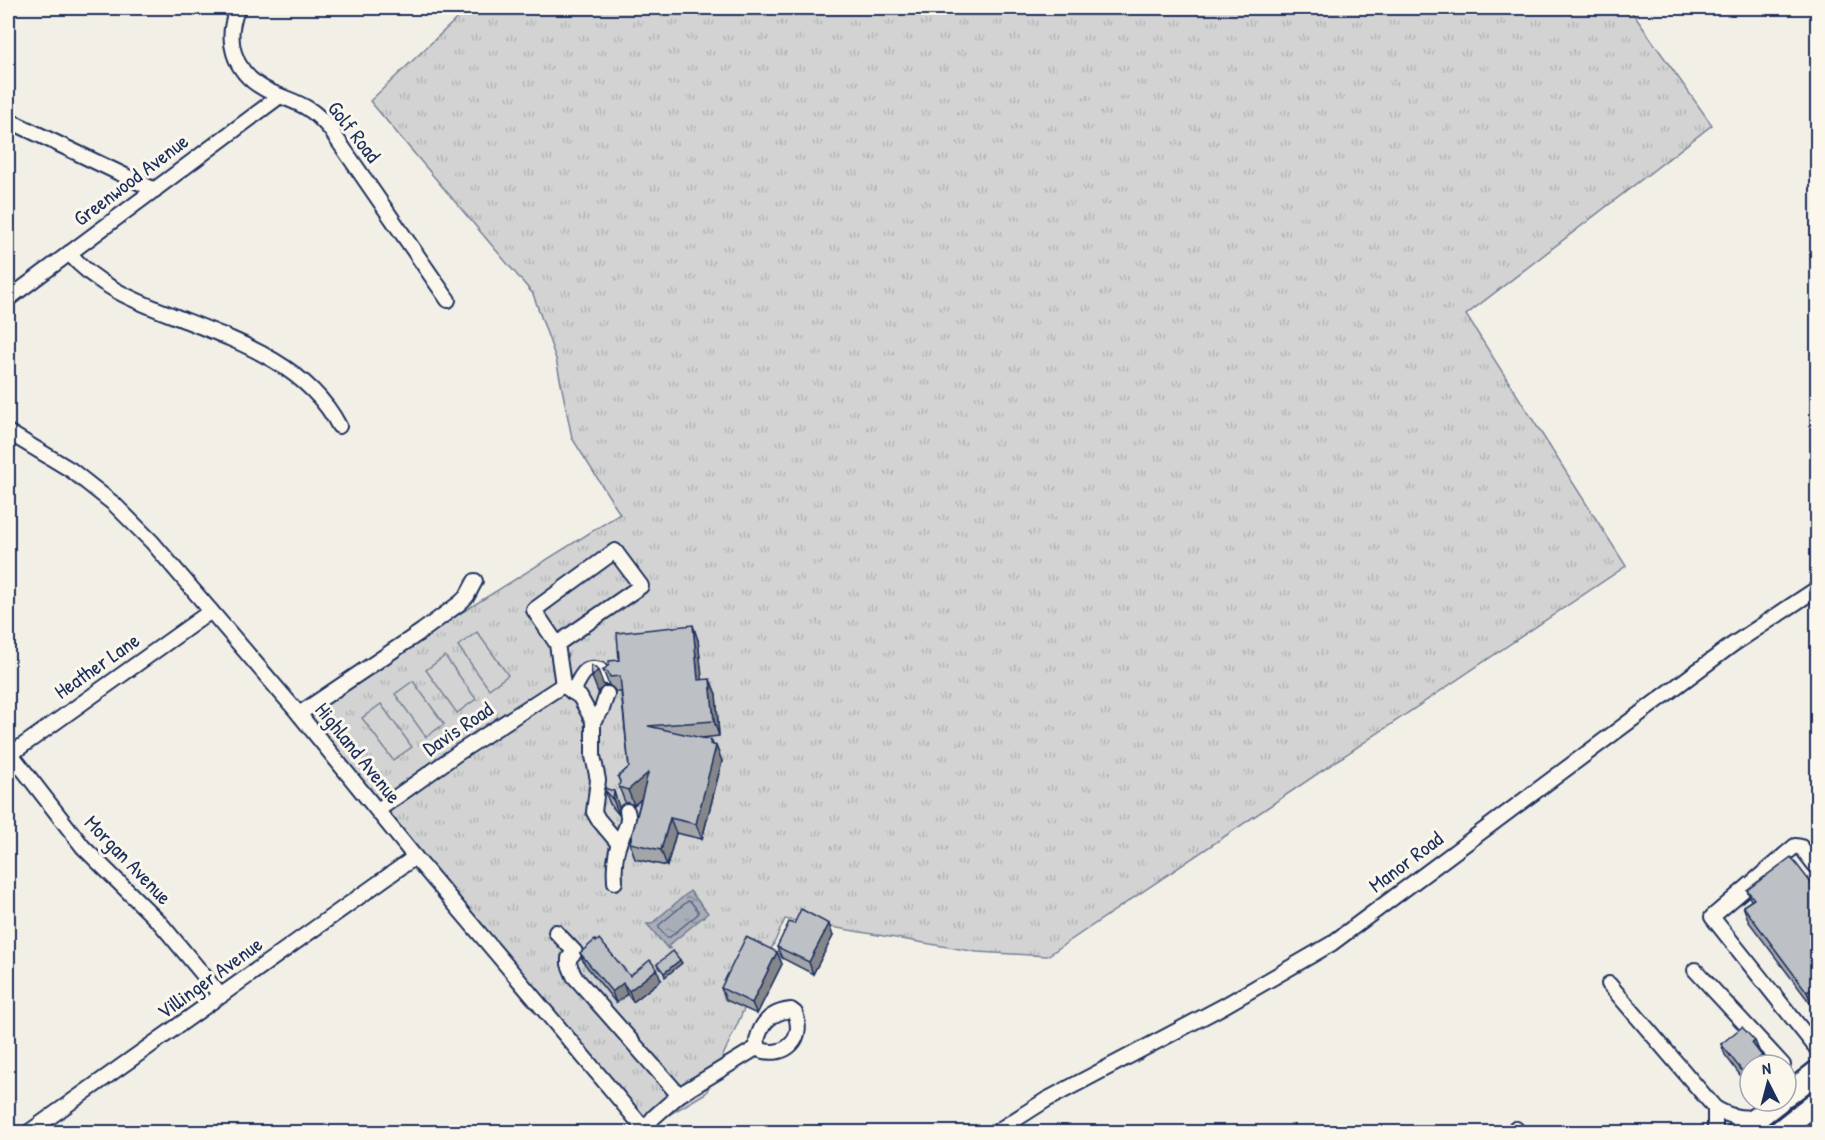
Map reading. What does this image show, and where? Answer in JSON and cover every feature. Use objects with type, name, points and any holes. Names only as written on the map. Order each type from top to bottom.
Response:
[{"type":"highway","points":[[1798,1086],[1818,1071]]},
{"type":"highway","points":[[1779,1132],[1818,1101]]},
{"type":"highway","points":[[1739,1132],[1764,1113]]},
{"type":"street","name":"Golf Road","points":[[238,8],[231,22],[231,46],[239,65],[262,88],[311,110],[330,129],[448,300]]},
{"type":"street","name":"Greenwood Avenue","points":[[8,299],[280,96]]},
{"type":"street","points":[[8,120],[155,190]]},
{"type":"street","points":[[69,253],[80,266],[117,292],[266,355],[283,366],[320,398],[339,426]]},
{"type":"street","name":"Highland Avenue","points":[[8,432],[71,470],[114,504],[152,542],[299,714],[415,857],[645,1131]]},
{"type":"street","points":[[557,644],[641,586],[615,551],[534,610],[557,644],[567,688],[579,697],[593,720],[593,756],[598,780],[595,814],[619,844]]},
{"type":"street","points":[[299,714],[423,631],[460,603],[467,596],[474,581]]},
{"type":"street","name":"Manor Road","points":[[996,1132],[1046,1100],[1222,1007],[1331,944],[1732,645],[1818,588]]},
{"type":"street","name":"Heather Lane","points":[[8,753],[211,611]]},
{"type":"street","name":"Davis Road","points":[[378,810],[458,753],[567,688],[588,669],[600,670],[606,677]]},
{"type":"street","points":[[593,720],[602,709],[607,693]]},
{"type":"street","name":"Morgan Avenue","points":[[8,753],[83,848],[161,924],[221,996]]},
{"type":"street","points":[[598,780],[608,791]]},
{"type":"street","points":[[615,882],[614,866],[619,844],[628,824],[627,811]]},
{"type":"street","points":[[1818,869],[1801,847],[1795,846],[1712,917],[1818,1050]]},
{"type":"street","name":"Villinger Avenue","points":[[29,1132],[415,857]]},
{"type":"street","points":[[556,932],[575,952],[568,961],[574,976],[679,1095]]},
{"type":"street","points":[[1695,970],[1772,1053]]},
{"type":"street","points":[[1609,984],[1715,1108],[1728,1116],[1758,1118]]},
{"type":"street","points":[[645,1131],[654,1117],[679,1095],[758,1047]]},
{"type":"street","points":[[1715,1108],[1715,1132]]},
{"type":"street","points":[[1511,1132],[1516,1129],[1519,1132]]},
{"type":"green space","points":[[468,8],[1629,8],[1712,125],[1466,315],[1626,566],[1047,956],[977,952],[785,919],[706,1093],[645,1129],[299,714],[620,514],[572,438],[556,359],[533,294],[370,101]]},
{"type":"green space","points":[[477,632],[508,675],[489,689],[458,646]]},
{"type":"green space","points":[[445,656],[476,699],[457,713],[426,670]]},
{"type":"green space","points":[[413,681],[444,724],[426,737],[395,694]]},
{"type":"green space","points":[[381,704],[412,747],[393,760],[362,718]]},
{"type":"water","points":[[690,891],[708,913],[668,946],[670,948],[668,949],[647,924],[651,924]]},
{"type":"building","points":[[693,625],[698,680],[710,679],[714,721],[648,726],[711,740],[710,744],[716,746],[696,824],[670,818],[661,850],[630,843],[648,773],[628,790],[619,787],[618,777],[629,767],[620,676],[610,677],[608,672],[603,670],[609,665],[609,661],[619,660],[617,633]]},
{"type":"building","points":[[591,665],[598,670],[592,677]]},
{"type":"building","points":[[604,789],[614,791],[613,799]]},
{"type":"building","points":[[1791,857],[1818,892],[1818,984],[1807,992],[1743,906],[1754,899],[1747,890]]},
{"type":"building","points":[[801,909],[829,924],[809,962],[777,947],[789,922],[794,924]]},
{"type":"building","points":[[746,937],[777,952],[752,1003],[721,988]]},
{"type":"building","points":[[599,939],[630,976],[650,960],[657,969],[629,991],[623,983],[612,992],[580,953]]},
{"type":"building","points":[[673,951],[680,960],[664,973],[657,964]]},
{"type":"building","points":[[1742,1027],[1755,1041],[1752,1043],[1760,1053],[1738,1053],[1738,1066],[1721,1044]]},
{"type":"tunnel","points":[[617,798],[627,811]]}]
